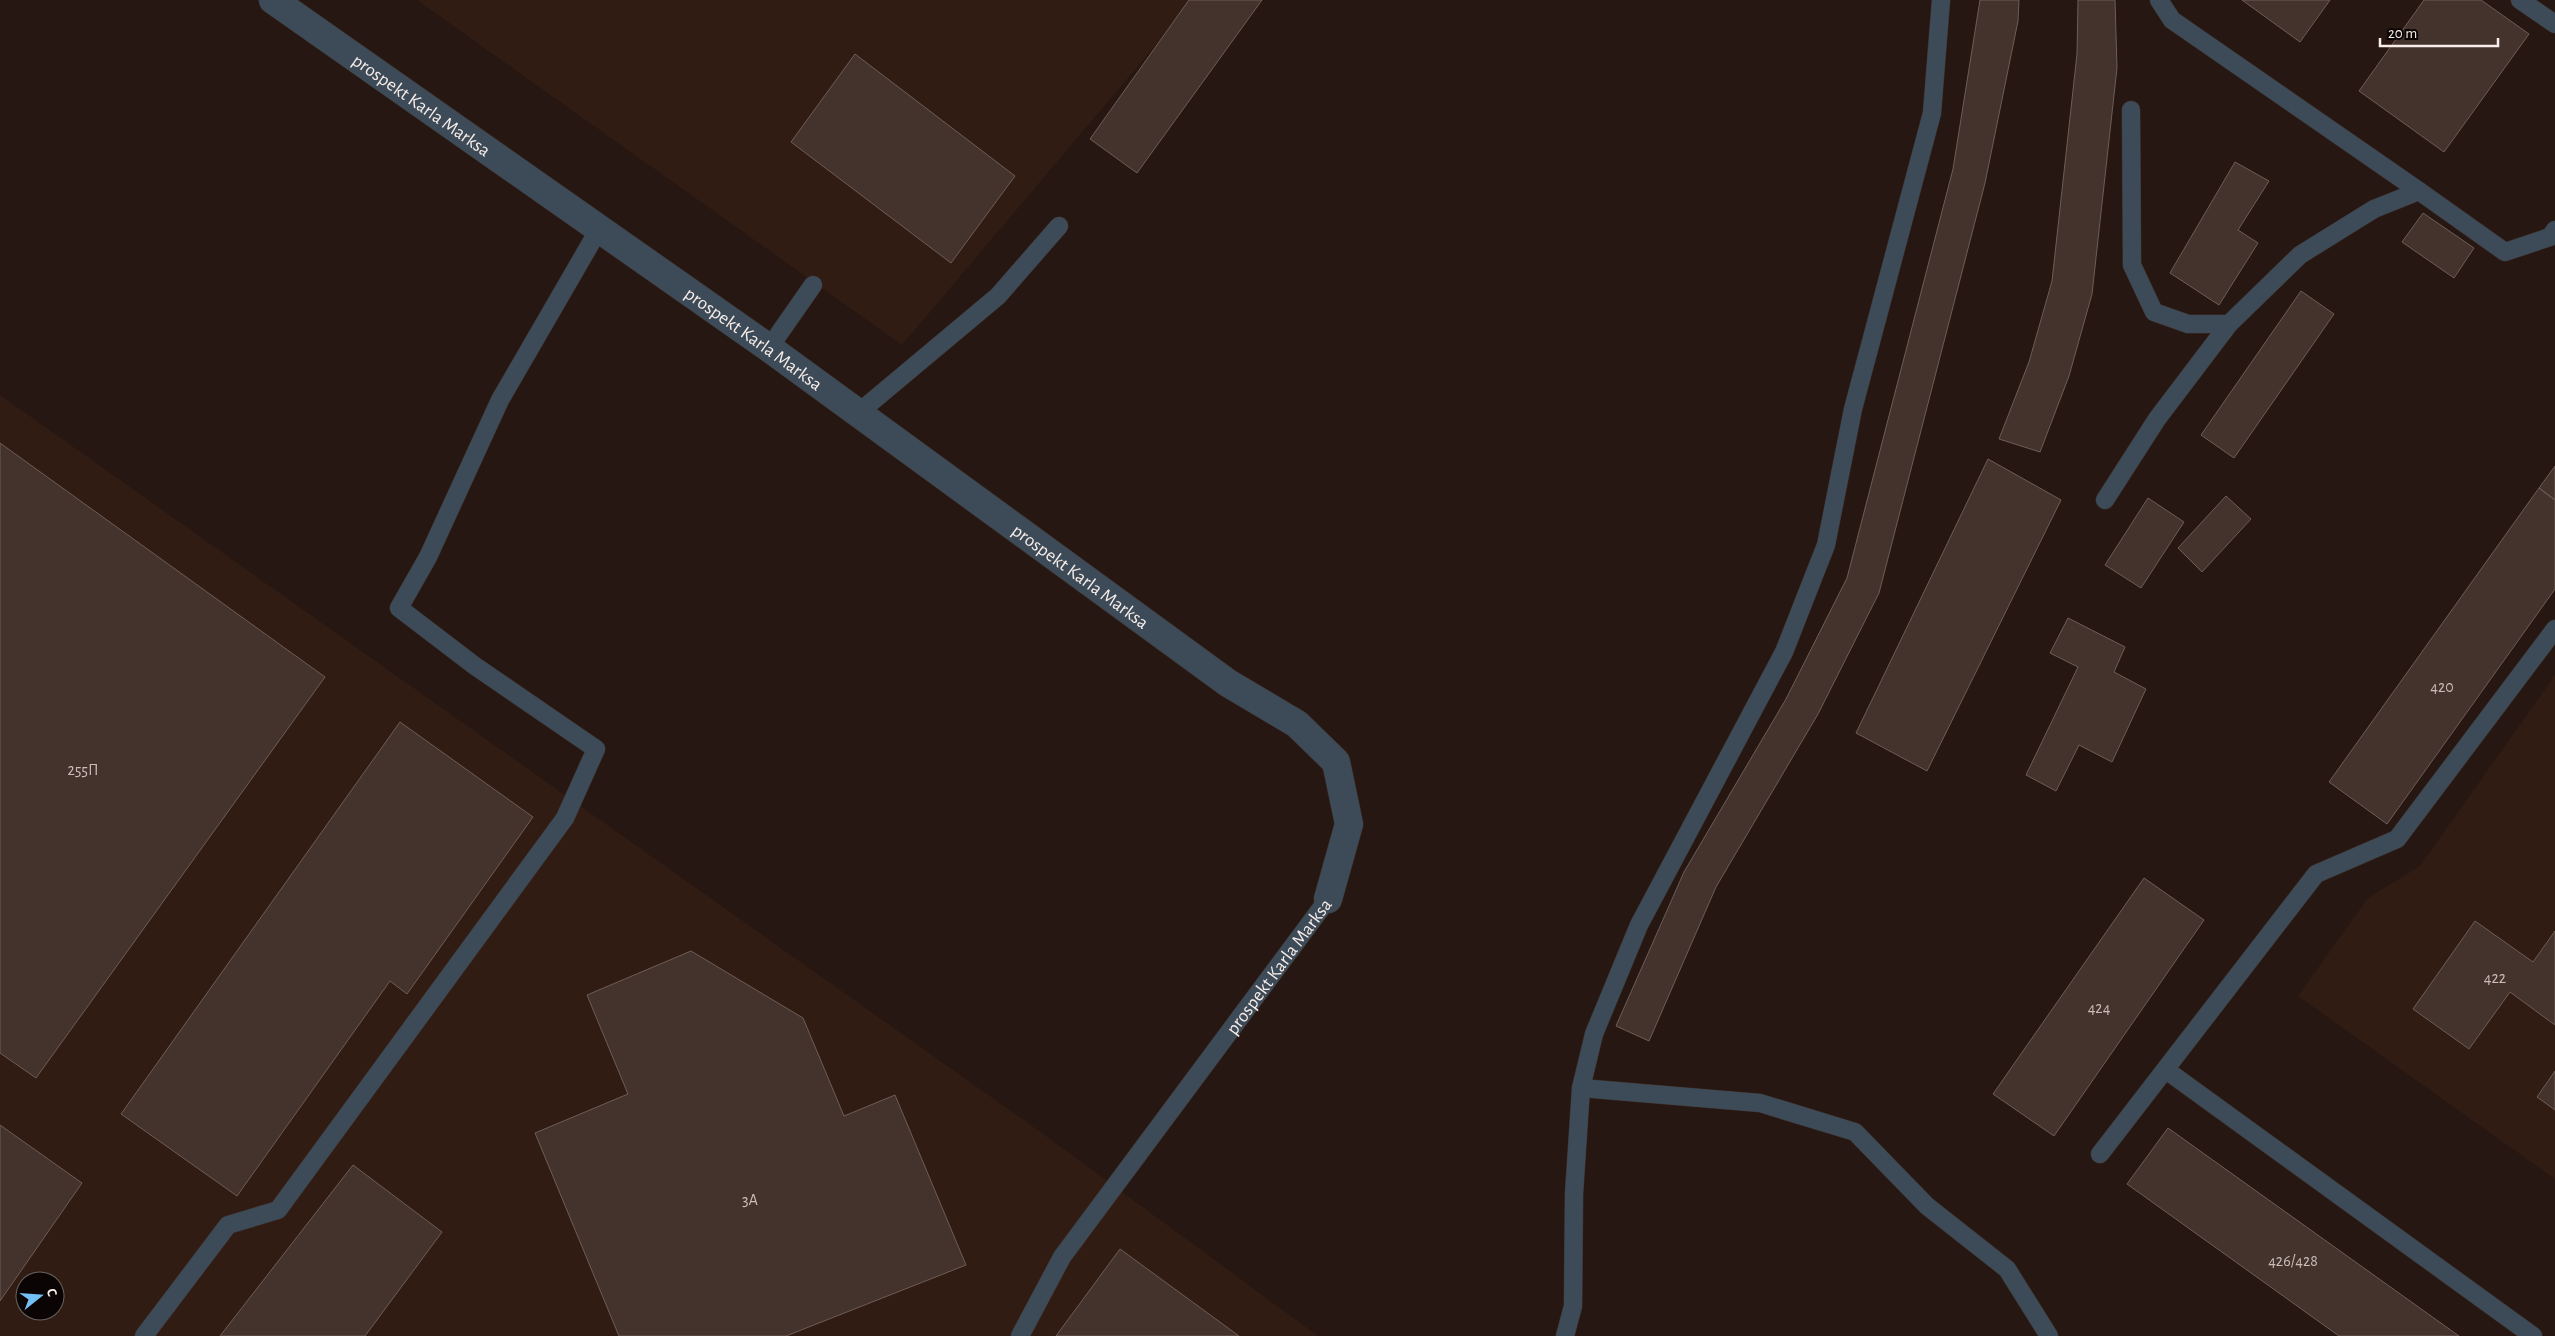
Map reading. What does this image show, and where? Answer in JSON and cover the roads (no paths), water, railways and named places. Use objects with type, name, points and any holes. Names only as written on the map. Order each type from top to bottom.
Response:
[{"type":"street","name":"prospekt Karla Marksa","points":[[273,0],[769,348],[1228,683],[1297,724],[1336,762],[1349,824],[1328,899]]},
{"type":"lane","points":[[1565,1336],[1573,1306],[1574,1194],[1581,1088],[1594,1034],[1639,925],[1784,652],[1826,545],[1852,409],[1932,113],[1941,0]]},
{"type":"lane","points":[[2159,0],[2172,20],[2505,252],[2550,237],[2555,230]]},
{"type":"lane","points":[[2520,0],[2555,24]]},
{"type":"lane","points":[[2131,110],[2132,264],[2150,304],[2154,312],[2188,324],[2229,324]]},
{"type":"lane","points":[[2105,500],[2157,419],[2229,324],[2300,255],[2374,209],[2419,191]]},
{"type":"lane","points":[[857,414],[998,296],[1059,226]]},
{"type":"lane","points":[[144,1336],[228,1226],[278,1210],[565,818],[596,749],[475,666],[399,608],[428,557],[500,400],[598,229]]},
{"type":"lane","points":[[769,348],[813,286]]},
{"type":"lane","points":[[2100,1154],[2316,874],[2397,839],[2555,629]]},
{"type":"lane","name":"prospekt Karla Marksa","points":[[1020,1336],[1062,1257],[1328,899]]},
{"type":"lane","points":[[2166,1070],[2533,1336]]},
{"type":"lane","points":[[1581,1088],[1760,1103],[1855,1132],[1927,1206],[2007,1269],[2049,1336]]}]
